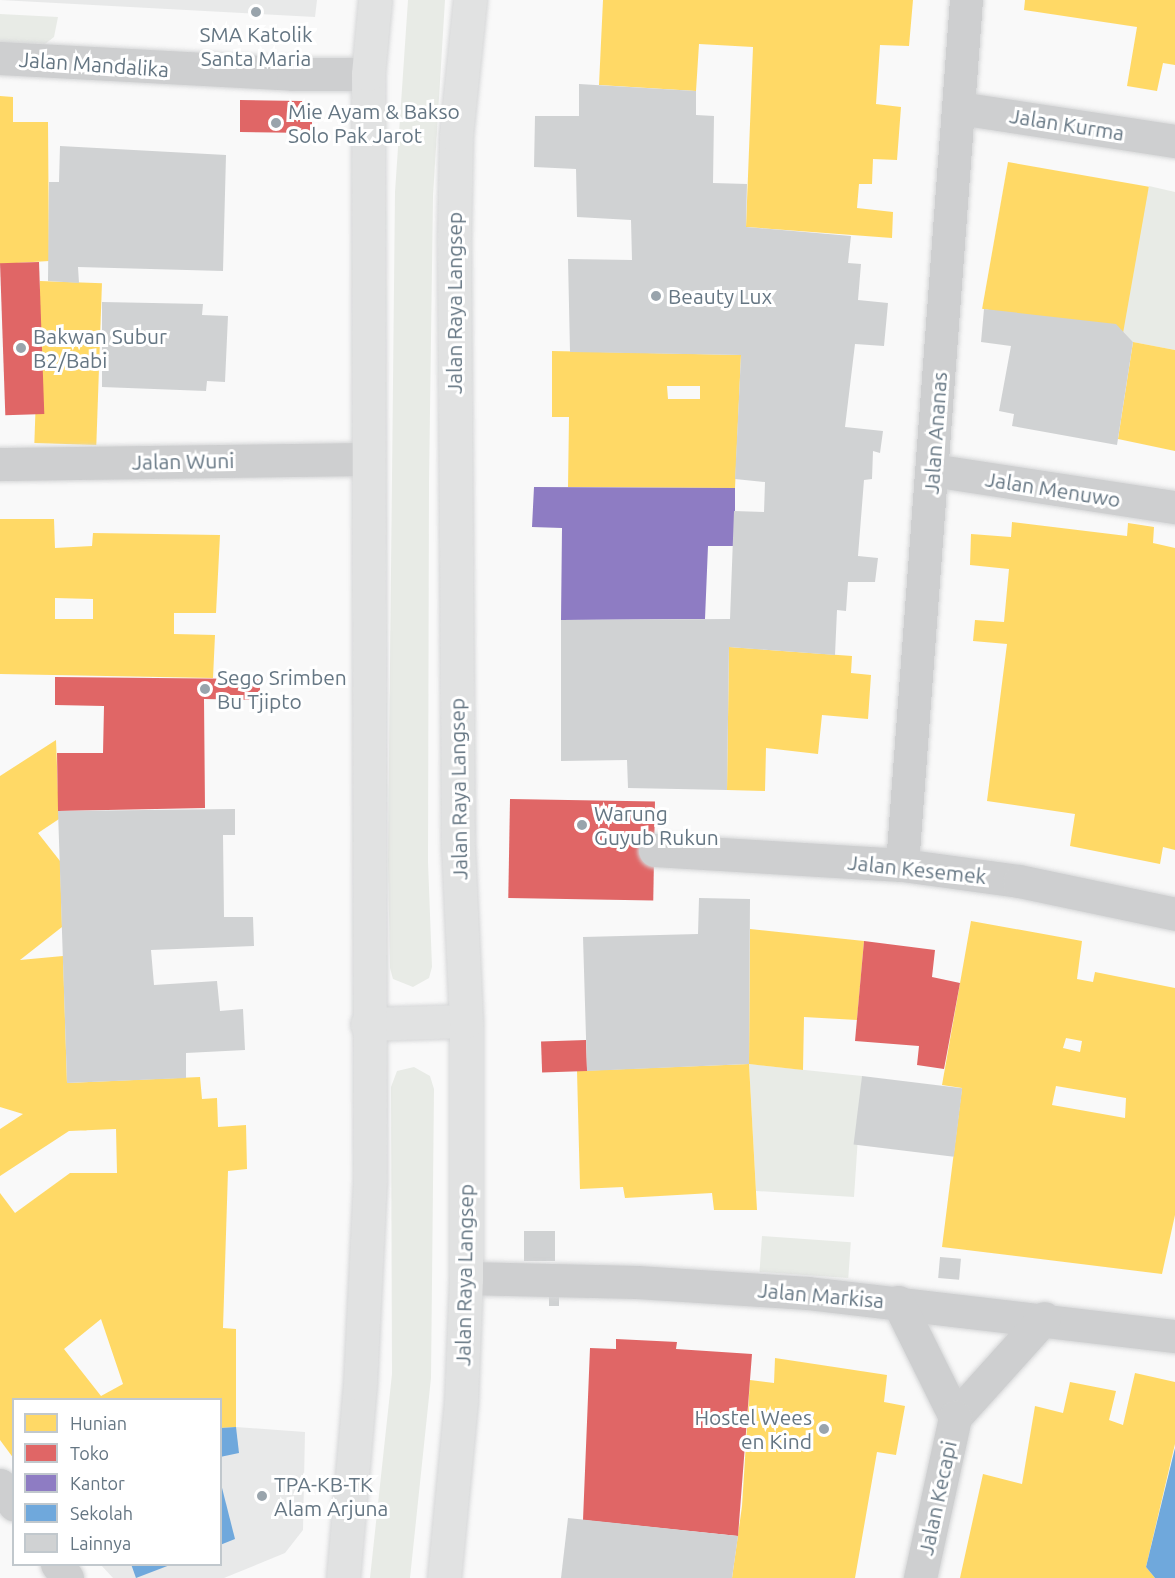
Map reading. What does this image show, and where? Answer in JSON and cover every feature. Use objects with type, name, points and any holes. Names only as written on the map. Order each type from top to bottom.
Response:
[{"type":"main road","points":[[343,1578],[360,1384],[370,1182],[367,1024],[366,459],[368,74],[375,0]]},
{"type":"main road","name":"Jalan Raya Langsep","points":[[444,1578],[460,1413],[466,1278],[466,1021],[458,848],[453,239],[456,135],[470,0]]},
{"type":"main road","points":[[367,1024],[466,1021]]},
{"type":"street","name":"Jalan Ananas","points":[[902,865],[966,0]]},
{"type":"street","name":"Jalan Mandalika","points":[[0,58],[293,75],[368,74]]},
{"type":"street","name":"Jalan Kurma","points":[[959,108],[1175,141]]},
{"type":"street","name":"Jalan Wuni","points":[[0,464],[366,459]]},
{"type":"street","name":"Jalan Menuwo","points":[[932,470],[1175,507]]},
{"type":"street","name":"Jalan Kesemek","points":[[655,850],[902,865],[1019,881],[1175,914]]},
{"type":"street","name":"Jalan Markisa","points":[[466,1278],[637,1282],[898,1302],[1044,1318],[1175,1336]]},
{"type":"street","name":"Jalan Kecapi","points":[[898,1302],[955,1417]]},
{"type":"street","name":"Jalan Kecapi","points":[[920,1578],[955,1417],[1044,1318]]},
{"type":"street","points":[[0,1485],[12,1501]]},
{"type":"shaded area","name":"SMA Katolik Santa Maria","points":[[0,0],[317,0],[315,17]]},
{"type":"shaded area","points":[[408,0],[445,0],[433,196],[429,484],[428,862],[432,967],[429,978],[413,987],[393,979],[390,968],[388,857],[395,192]]},
{"type":"shaded area","points":[[0,14],[58,17],[54,37],[45,44],[0,42]]},
{"type":"shaded area","points":[[1149,186],[1175,192],[1175,350],[1133,342],[1116,324]]},
{"type":"shaded area","points":[[749,1064],[862,1076],[854,1197],[756,1191]]},
{"type":"shaded area","points":[[414,1067],[430,1076],[434,1089],[431,1378],[410,1578],[370,1578],[392,1374],[391,1087],[397,1071]]},
{"type":"shaded area","points":[[762,1236],[851,1242],[848,1278],[759,1272]]},
{"type":"shaded area","name":"TPA-KB-TK Alam Arjuna","points":[[222,1428],[305,1432],[303,1530],[285,1553],[224,1578],[113,1578],[102,1566],[222,1566]]},
{"type":"building: Hunian","points":[[603,0],[913,0],[909,46],[880,45],[876,104],[901,107],[897,160],[873,159],[872,184],[859,184],[857,208],[893,212],[892,238],[746,227],[753,47],[699,44],[696,91],[599,85]]},
{"type":"building: Hunian","points":[[1025,0],[1175,0],[1175,65],[1163,63],[1157,91],[1127,86],[1137,27],[1024,10]]},
{"type":"building: Hunian","points":[[0,96],[13,97],[13,122],[48,122],[49,261],[0,264]]},
{"type":"building: Hunian","points":[[1008,162],[1149,187],[1123,334],[982,309]]},
{"type":"building: Hunian","points":[[40,281],[102,283],[96,445],[34,443]]},
{"type":"building: Hunian","points":[[1133,342],[1175,350],[1175,451],[1118,439]]},
{"type":"building: Hunian","points":[[552,351],[741,355],[735,488],[568,487],[569,417],[552,417]],"holes":[[[667,386],[700,386],[700,399],[668,399]]]},
{"type":"building: Hunian","points":[[0,519],[54,519],[55,548],[92,546],[93,533],[220,535],[216,613],[174,613],[174,634],[215,635],[213,678],[0,674]],"holes":[[[55,598],[93,599],[93,619],[55,619]]]},
{"type":"building: Hunian","points":[[1012,522],[1127,536],[1128,523],[1154,527],[1153,543],[1175,548],[1175,850],[1163,847],[1160,864],[1070,846],[1075,814],[987,801],[1007,644],[973,641],[975,620],[1004,622],[1009,569],[970,565],[971,534],[1011,537]]},
{"type":"building: Hunian","points":[[729,647],[852,656],[851,673],[871,675],[868,719],[822,715],[818,754],[766,748],[765,791],[727,790]]},
{"type":"building: Hunian","points":[[56,740],[59,819],[38,833],[60,861],[62,927],[20,960],[63,956],[67,1083],[200,1077],[202,1099],[217,1098],[218,1127],[246,1125],[247,1169],[228,1171],[223,1328],[236,1329],[236,1427],[222,1428],[222,1398],[12,1398],[12,1456],[0,1440],[0,1193],[15,1213],[70,1173],[117,1173],[116,1129],[69,1131],[0,1176],[0,1129],[23,1114],[0,1107],[0,776]],"holes":[[[101,1319],[123,1384],[101,1396],[64,1349]]]},
{"type":"building: Hunian","points":[[971,921],[1082,941],[1077,979],[1093,982],[1095,972],[1175,988],[1175,1215],[1162,1274],[942,1247],[962,1088],[942,1085]],"holes":[[[1066,1038],[1082,1041],[1080,1052],[1063,1048]],[[1056,1086],[1126,1098],[1125,1118],[1052,1105]]]},
{"type":"building: Hunian","points":[[750,929],[864,941],[857,1020],[804,1017],[803,1070],[749,1064]]},
{"type":"building: Hunian","points":[[749,1064],[757,1210],[714,1210],[712,1193],[625,1198],[623,1187],[580,1189],[577,1071]]},
{"type":"building: Hunian","name":"Hostel Wees en Kind","points":[[775,1358],[887,1375],[884,1402],[905,1406],[896,1455],[877,1452],[855,1578],[732,1578],[742,1506],[750,1380],[774,1383]]},
{"type":"building: Hunian","points":[[1135,1373],[1175,1382],[1175,1444],[1146,1567],[1155,1578],[960,1578],[983,1474],[1022,1484],[1035,1406],[1063,1413],[1070,1382],[1116,1391],[1109,1420],[1123,1425]]},
{"type":"building: Toko","name":"Mie Ayam & Bakso Solo Pak Jarot","points":[[240,100],[302,101],[312,113],[312,133],[240,132]]},
{"type":"building: Toko","name":"Bakwan Subur B2/Babi","points":[[39,262],[44,414],[5,415],[0,263]]},
{"type":"building: Toko","points":[[55,677],[260,679],[260,700],[204,699],[205,808],[58,811],[57,753],[103,753],[104,706],[55,705]]},
{"type":"building: Toko","name":"Warung Guyub Rukun","points":[[510,799],[655,802],[653,901],[508,898]]},
{"type":"building: Toko","points":[[864,941],[935,950],[932,977],[960,983],[944,1069],[917,1065],[919,1046],[855,1041]]},
{"type":"building: Toko","points":[[586,1040],[587,1071],[542,1073],[541,1042]]},
{"type":"building: Toko","points":[[616,1339],[677,1342],[676,1349],[752,1354],[738,1536],[583,1520],[590,1348],[616,1349]]},
{"type":"building: Kantor","points":[[534,487],[735,488],[735,546],[708,546],[705,619],[561,620],[562,528],[532,527]]},
{"type":"building: Sekolah","points":[[236,1427],[239,1453],[222,1457],[222,1428]]},
{"type":"building: Sekolah","points":[[1175,1448],[1175,1578],[1155,1578],[1146,1567]]},
{"type":"building: Sekolah","points":[[222,1488],[235,1539],[222,1544]]},
{"type":"building: Sekolah","points":[[132,1566],[167,1566],[136,1578]]},
{"type":"building: Lainnya","points":[[579,84],[696,91],[696,115],[714,116],[713,183],[747,184],[746,227],[851,236],[848,263],[861,264],[858,300],[888,303],[884,346],[855,344],[845,427],[883,431],[880,453],[873,451],[872,479],[864,480],[858,556],[878,558],[875,582],[848,582],[846,611],[837,610],[835,655],[729,647],[727,790],[628,788],[627,760],[561,761],[561,620],[730,619],[734,511],[764,512],[765,482],[735,479],[741,355],[570,352],[568,259],[632,260],[631,220],[577,217],[576,169],[534,167],[535,116],[579,116]]},
{"type":"building: Lainnya","points":[[60,146],[226,155],[223,271],[78,267],[79,283],[48,281],[49,182],[59,182]]},
{"type":"building: Lainnya","points":[[102,302],[203,304],[202,315],[228,316],[225,382],[207,381],[206,391],[102,387]]},
{"type":"building: Lainnya","points":[[984,309],[1116,324],[1133,342],[1117,445],[1012,426],[1014,414],[999,411],[1011,346],[981,342]]},
{"type":"building: Lainnya","points":[[235,809],[235,835],[223,835],[224,917],[253,917],[254,946],[151,950],[154,985],[217,981],[220,1011],[243,1009],[245,1050],[186,1053],[186,1078],[67,1083],[58,811]]},
{"type":"building: Lainnya","points":[[699,898],[750,899],[749,1064],[587,1071],[583,937],[698,934]]},
{"type":"building: Lainnya","points":[[862,1076],[962,1088],[954,1157],[854,1144]]},
{"type":"building: Lainnya","points":[[524,1231],[555,1231],[555,1261],[524,1261]]},
{"type":"building: Lainnya","points":[[940,1257],[961,1259],[959,1280],[938,1278]]},
{"type":"building: Lainnya","points":[[549,1294],[559,1296],[559,1306],[549,1306]]},
{"type":"building: Lainnya","points":[[568,1518],[738,1536],[732,1578],[561,1578]]},
{"type":"place","name":"SMA Katolik Santa Maria","points":[[256,12]]},
{"type":"place","name":"Mie Ayam & Bakso Solo Pak Jarot","points":[[276,123]]},
{"type":"place","name":"Beauty Lux","points":[[656,296]]},
{"type":"place","name":"Bakwan Subur B2/Babi","points":[[21,348]]},
{"type":"place","name":"Sego Srimben Bu Tjipto","points":[[205,689]]},
{"type":"place","name":"Warung Guyub Rukun","points":[[582,825]]},
{"type":"place","name":"Hostel Wees en Kind","points":[[824,1429]]},
{"type":"place","name":"TPA-KB-TK Alam Arjuna","points":[[262,1496]]}]
